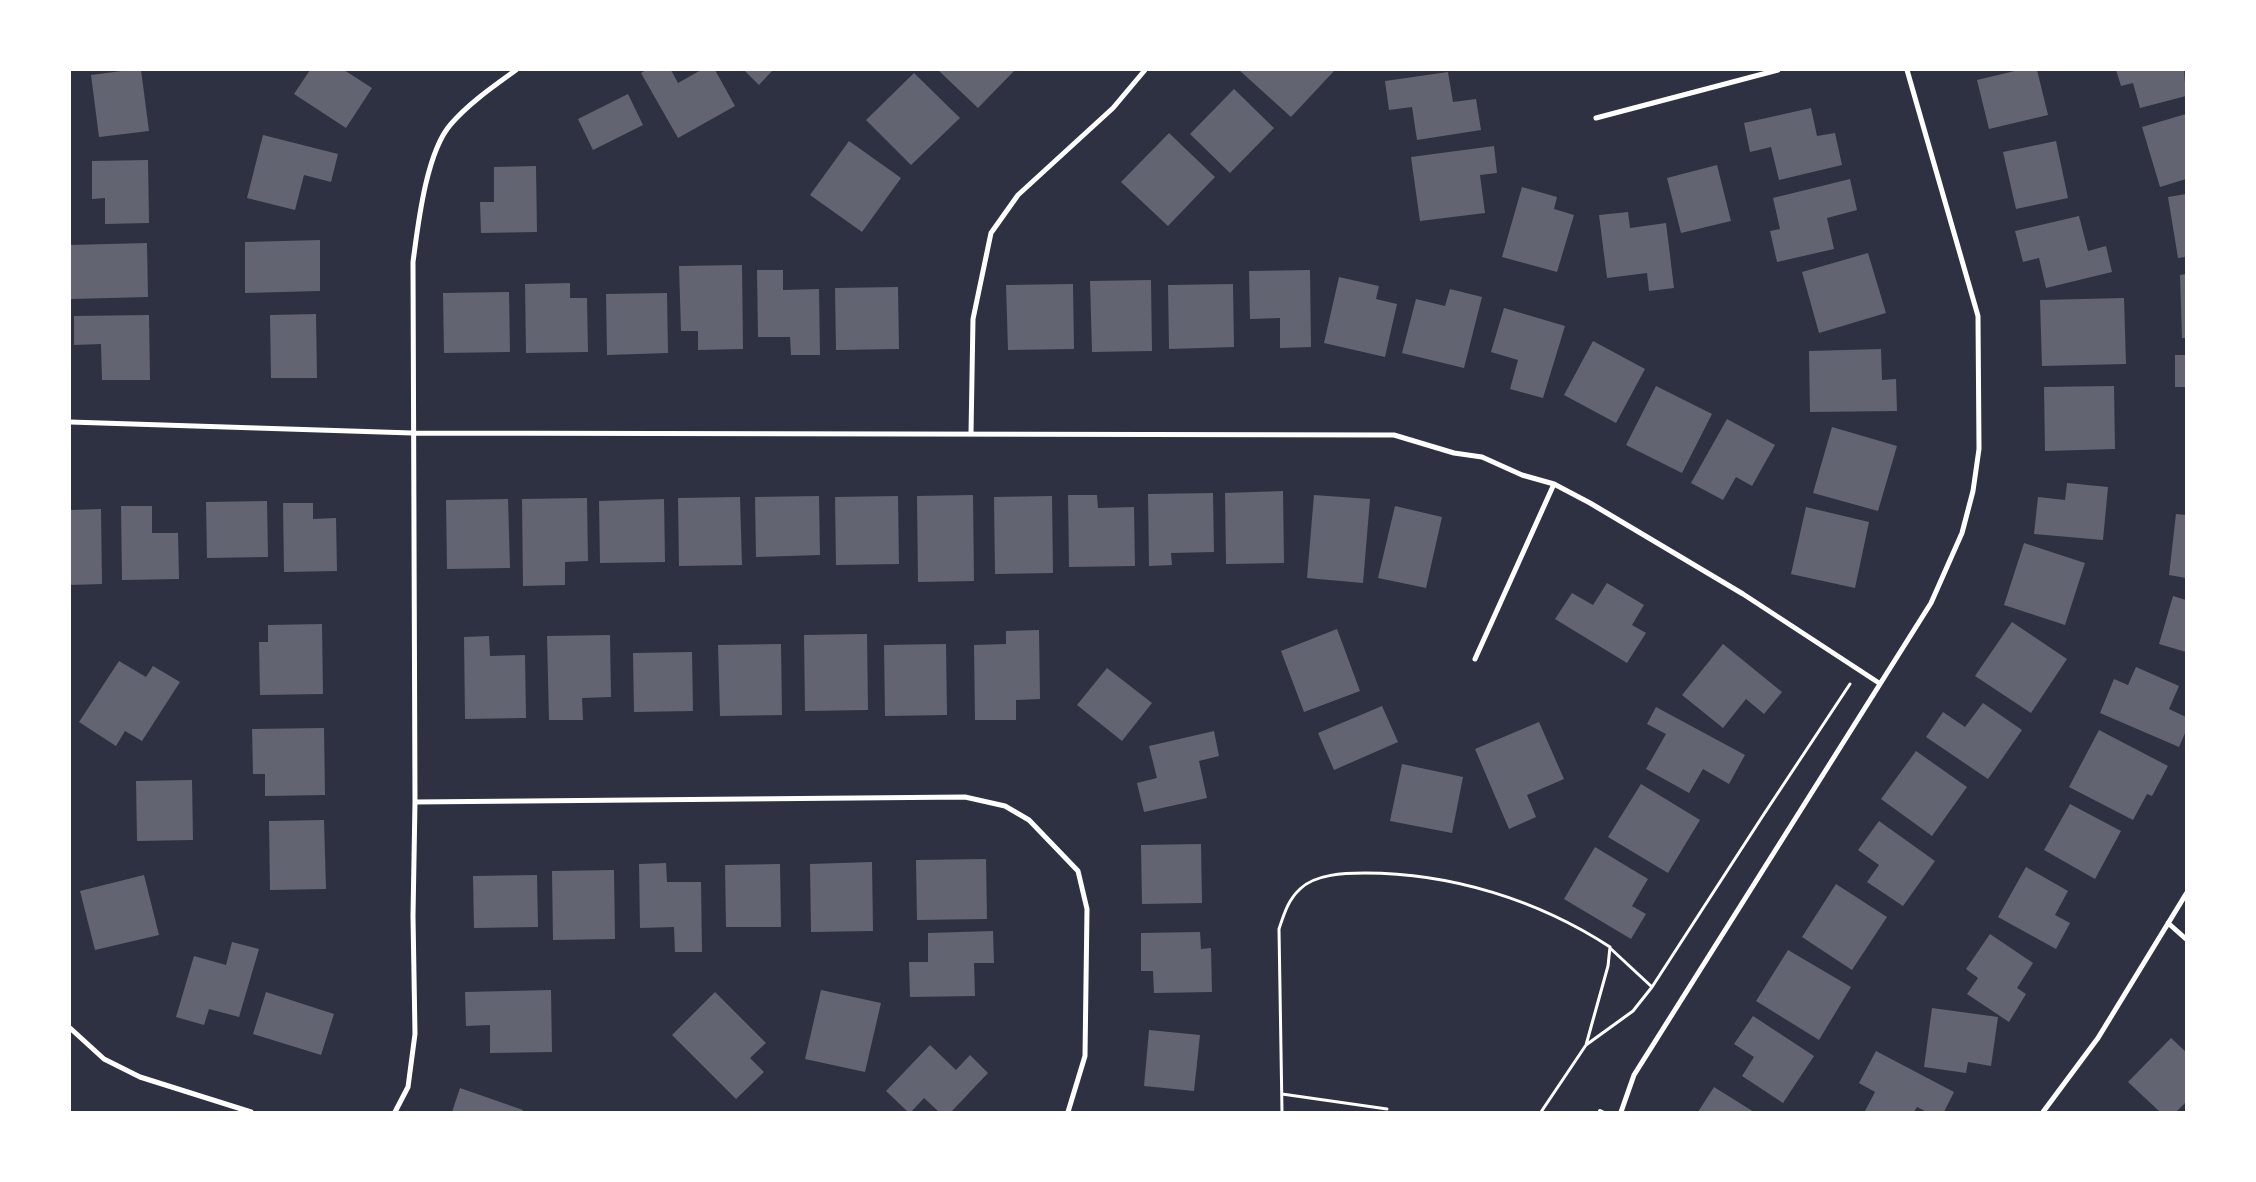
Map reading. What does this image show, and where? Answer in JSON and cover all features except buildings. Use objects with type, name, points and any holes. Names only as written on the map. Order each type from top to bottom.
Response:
[{"type":"street","points":[[395,1112],[408,1087],[415,1034],[413,916],[415,802],[412,433],[413,262],[420,206],[439,143],[451,124],[494,86],[516,70]]},
{"type":"street","points":[[971,432],[973,319],[991,233],[1018,195],[1113,108],[1145,70]]},
{"type":"street","points":[[1596,118],[1778,70]]},
{"type":"street","points":[[1621,1112],[1634,1075],[1931,603],[1962,533],[1973,491],[1979,448],[1978,316],[1907,70]]},
{"type":"street","points":[[70,422],[412,433],[971,432],[1394,435],[1454,453],[1482,457],[1522,475],[1554,484],[1590,503],[1743,594],[1879,683]]},
{"type":"street","points":[[1475,659],[1554,484]]},
{"type":"street","points":[[415,802],[965,797],[1005,806],[1029,820],[1078,871],[1087,909],[1085,1056],[1068,1112]]},
{"type":"street","points":[[2043,1112],[2098,1038],[2186,894]]},
{"type":"street","points":[[2168,923],[2186,939]]},
{"type":"street","points":[[71,1030],[104,1059],[140,1077],[251,1112]]},
{"type":"path","points":[[1586,1045],[1633,1011],[1652,987],[1859,671]]},
{"type":"path","points":[[1282,1112],[1279,929],[1286,907],[1300,888],[1319,878],[1348,873],[1393,873],[1452,881],[1525,903],[1586,931],[1610,947],[1652,987]]},
{"type":"path","points":[[1541,1112],[1586,1045],[1608,966],[1610,947]]},
{"type":"path","points":[[1282,1094],[1387,1109]]}]
